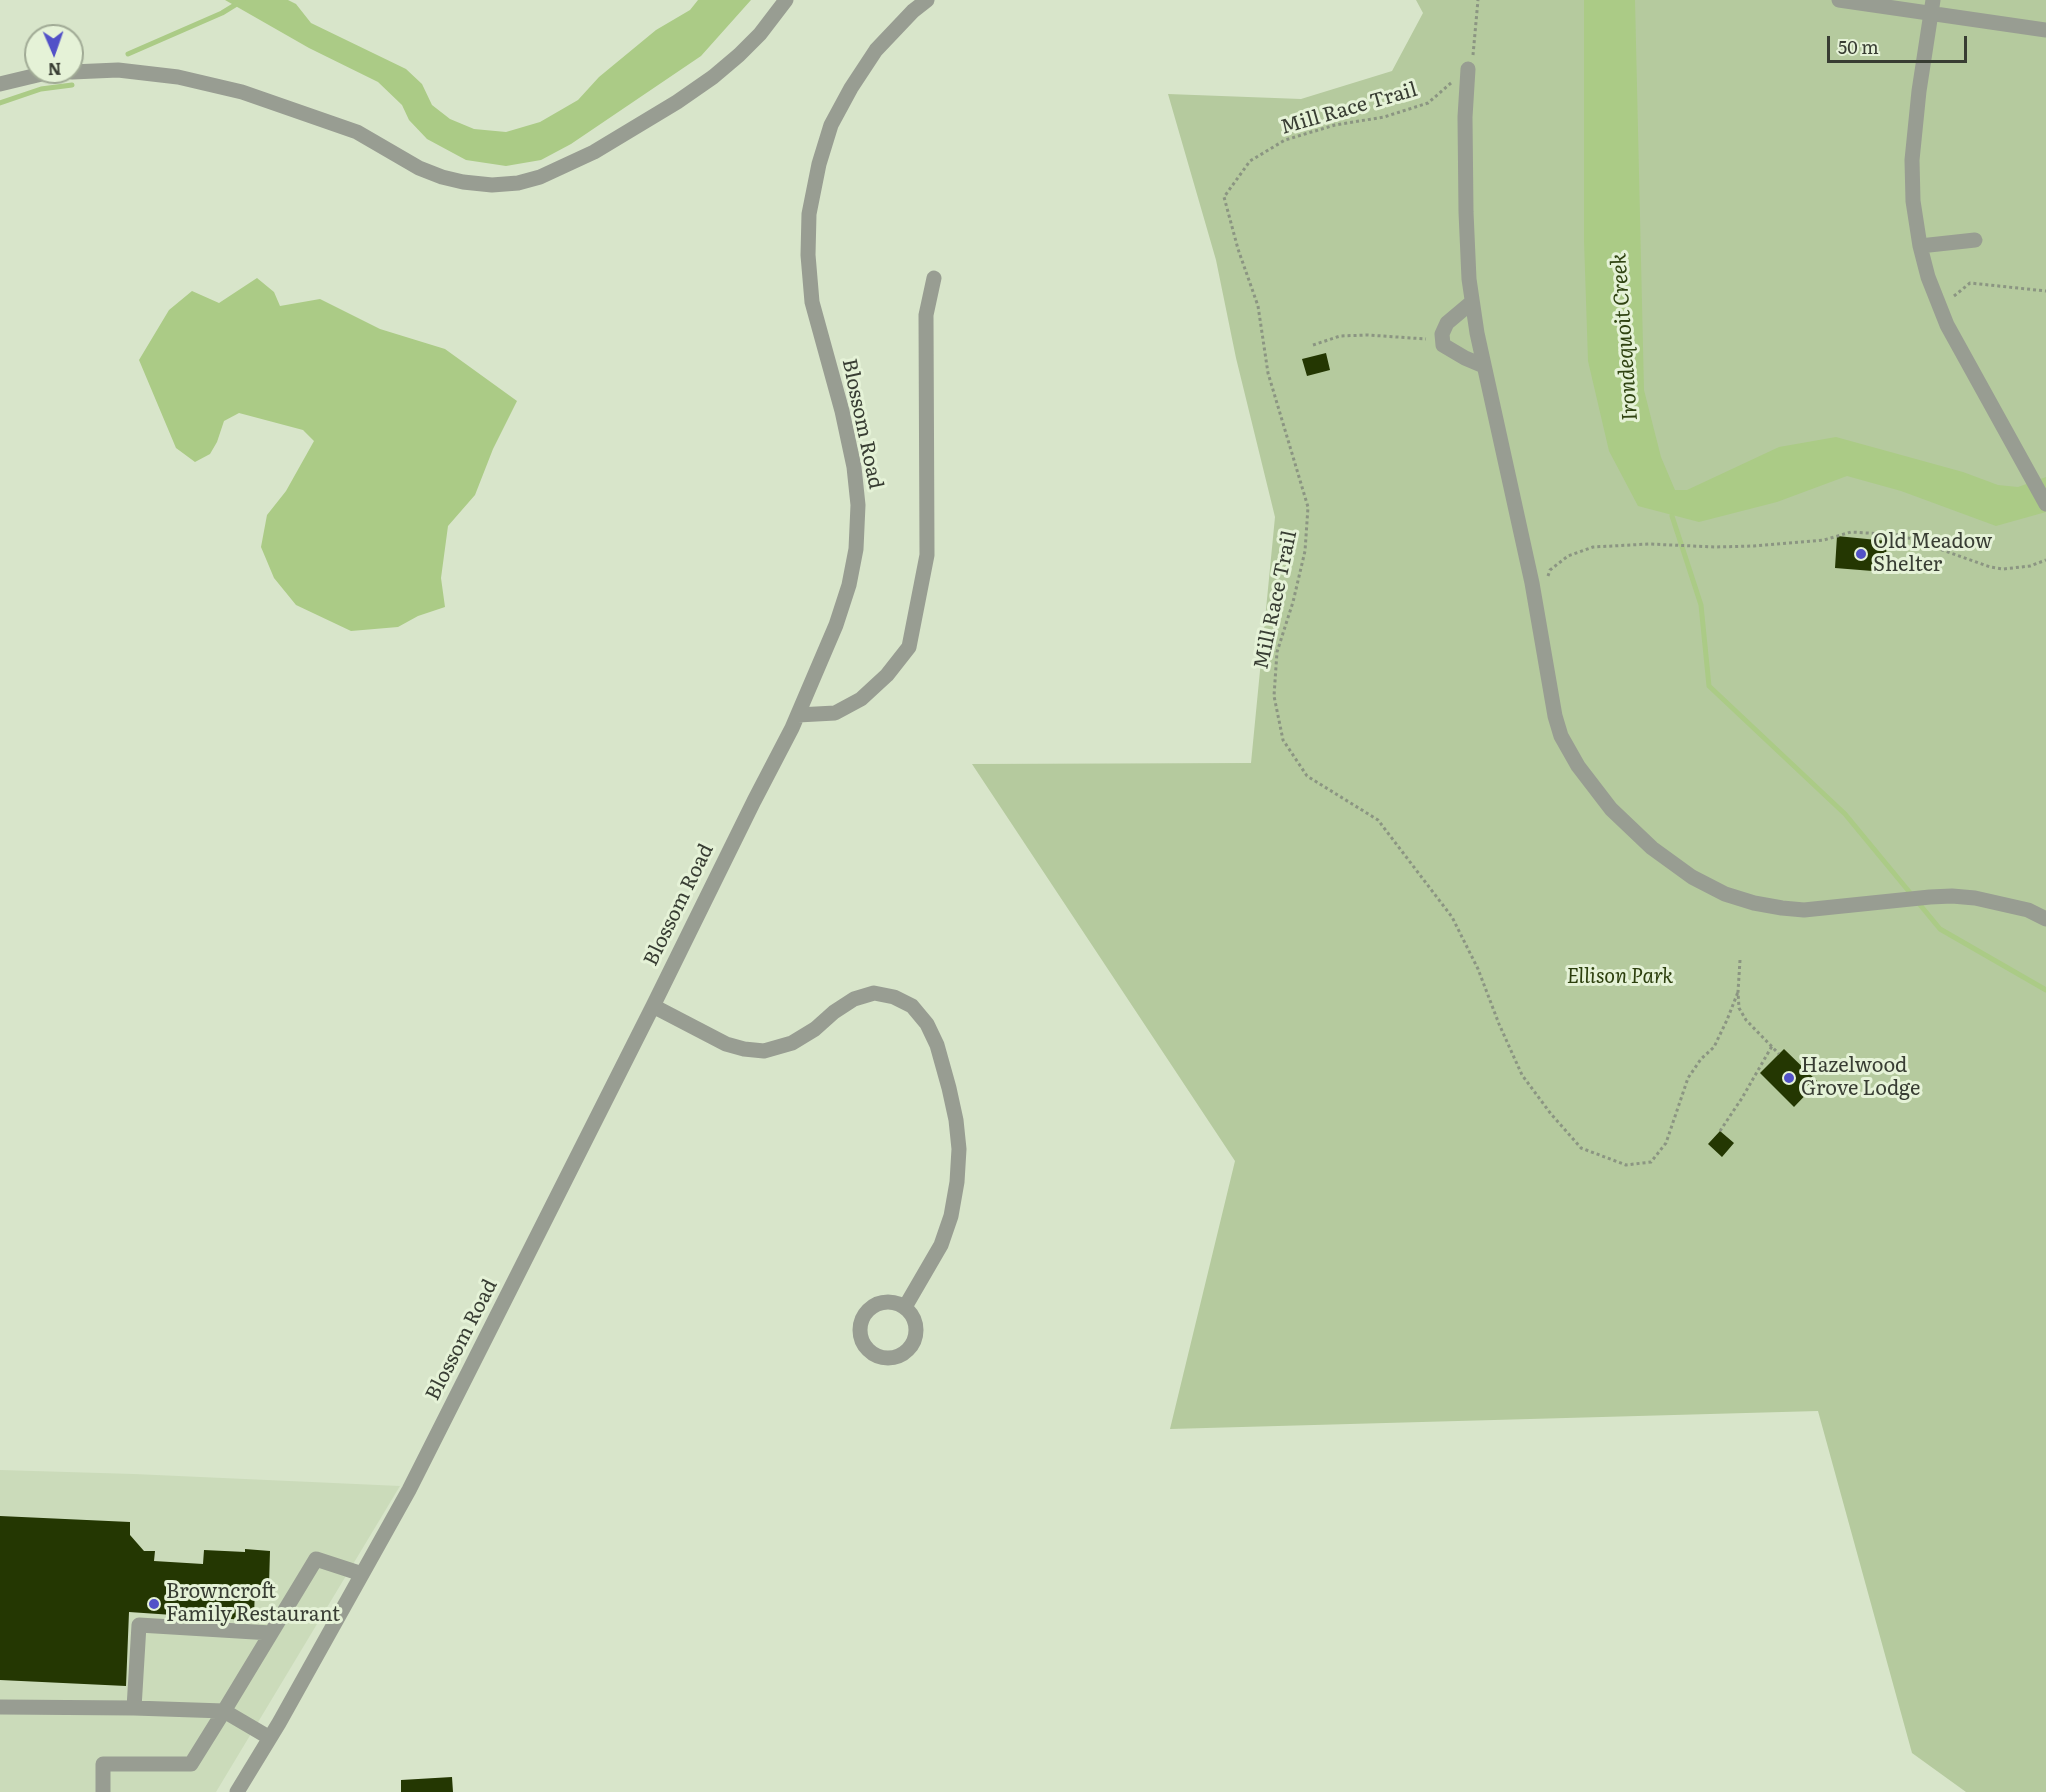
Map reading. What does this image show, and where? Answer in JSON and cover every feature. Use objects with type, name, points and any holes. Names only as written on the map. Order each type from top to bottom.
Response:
[{"type":"street","points":[[84,71],[118,70],[178,77],[242,92],[357,132],[419,168],[442,177],[492,185],[518,183],[540,177],[594,152],[695,90],[740,55],[760,34],[786,0]]},
{"type":"street","name":"Blossom Road","points":[[237,1792],[270,1738],[409,1490],[798,715],[836,625],[849,585],[856,549],[858,505],[854,467],[842,411],[812,302],[808,255],[808,214],[819,164],[831,125],[851,88],[876,50],[927,0]]},
{"type":"street","points":[[1839,0],[1933,7],[2046,30]]},
{"type":"street","points":[[1933,7],[1918,91],[1912,160],[1913,201],[1920,246],[1939,307],[1961,354],[2046,504]]},
{"type":"street","points":[[1468,69],[1465,117],[1466,212],[1472,302],[1532,583],[1556,716],[1561,735],[1572,756],[1611,809],[1652,848],[1692,877],[1725,894],[1754,903],[1804,910],[1952,896],[1994,901],[2028,910],[2046,919]]},
{"type":"street","points":[[0,84],[24,78]]},
{"type":"street","points":[[1920,246],[1975,240]]},
{"type":"street","points":[[798,715],[836,713],[861,699],[887,675],[909,647],[927,555],[926,315],[934,278]]},
{"type":"street","points":[[1472,302],[1447,323],[1442,334],[1443,345],[1484,366]]},
{"type":"street","points":[[653,1006],[726,1044],[764,1051],[792,1043],[815,1029],[834,1012],[854,999],[874,993],[894,997],[912,1006],[927,1024],[937,1045],[950,1088],[959,1149],[957,1182],[951,1216],[940,1245],[904,1307]]},
{"type":"street","points":[[104,1792],[104,1764],[191,1764],[316,1559],[362,1574]]},
{"type":"street","points":[[134,1708],[139,1625],[271,1633]]},
{"type":"street","points":[[0,1707],[224,1711],[270,1738]]},
{"type":"path","points":[[1468,69],[1474,49],[1478,0]]},
{"type":"path","name":"Mill Race Trail","points":[[1468,69],[1428,103],[1384,117],[1335,124],[1285,140],[1250,161],[1224,197],[1238,249],[1258,306],[1268,373],[1308,507],[1305,551],[1293,602],[1277,652],[1274,696],[1283,740],[1307,776],[1378,820],[1452,917],[1478,969],[1522,1075],[1551,1114],[1581,1148],[1626,1165],[1651,1162],[1666,1143],[1688,1078],[1701,1059],[1714,1047],[1738,992]]},
{"type":"path","points":[[1939,307],[1970,283],[2046,291]]},
{"type":"path","points":[[1313,345],[1340,336],[1368,335],[1443,339]]},
{"type":"path","points":[[1548,579],[1550,570],[1568,556],[1593,547],[1778,544],[1824,540],[1851,532],[1900,536],[1990,567],[2003,569],[2030,566],[2046,560]]},
{"type":"path","points":[[1740,960],[1739,1008],[1746,1020],[1779,1054]]},
{"type":"path","points":[[1720,1131],[1772,1046]]},
{"type":"shaded area","points":[[0,1470],[400,1486],[216,1792],[0,1792]]},
{"type":"green space","name":"Ellison Park","points":[[1416,0],[2046,0],[2046,1792],[1966,1792],[1912,1753],[1818,1411],[1170,1429],[1235,1161],[972,764],[1251,763],[1275,517],[1236,358],[1216,260],[1168,94],[1301,99],[1392,71],[1423,13]]},
{"type":"water","points":[[225,0],[288,0],[296,4],[311,23],[406,69],[422,84],[432,105],[450,119],[474,129],[506,132],[540,122],[578,100],[599,77],[656,30],[690,10],[698,0],[751,0],[701,56],[571,144],[541,160],[506,166],[466,160],[427,139],[409,120],[402,105],[378,82],[309,48]]},
{"type":"water","name":"Irondequoit Creek","points":[[1584,0],[1635,0],[1644,390],[1661,457],[1675,490],[1687,490],[1779,447],[1836,437],[1963,472],[1998,485],[2018,487],[2046,477],[2046,512],[1996,526],[1901,491],[1847,476],[1777,502],[1699,522],[1638,506],[1609,451],[1588,361],[1584,241]]},
{"type":"water","points":[[257,278],[274,292],[280,306],[320,299],[380,329],[445,349],[517,401],[493,449],[475,495],[448,526],[441,578],[445,607],[418,616],[398,627],[351,631],[296,605],[274,578],[261,547],[267,515],[286,491],[314,441],[303,430],[239,413],[224,421],[210,454],[195,462],[176,448],[139,360],[169,310],[192,291],[219,303]]},
{"type":"building","points":[[1326,353],[1330,370],[1307,376],[1302,359]]},
{"type":"building","name":"Old Meadow Shelter","points":[[1837,536],[1887,541],[1885,572],[1835,568]]},
{"type":"building","name":"Hazelwood Grove Lodge","points":[[1784,1049],[1818,1082],[1794,1107],[1760,1073]]},
{"type":"building","points":[[1720,1131],[1734,1143],[1722,1157],[1708,1144]]},
{"type":"building","points":[[0,1516],[130,1522],[130,1535],[144,1551],[155,1551],[154,1561],[203,1564],[204,1550],[270,1551],[269,1586],[255,1585],[254,1618],[246,1618],[246,1620],[129,1612],[126,1686],[0,1680]]},
{"type":"building","points":[[452,1777],[453,1792],[401,1792],[401,1780]]},
{"type":"waterway","points":[[128,54],[222,13],[243,0]]},
{"type":"waterway","points":[[0,103],[41,89],[72,85]]},
{"type":"waterway","points":[[1672,516],[1701,605],[1709,686],[1845,814],[1940,929],[2046,990]]},
{"type":"place","name":"Old Meadow Shelter","points":[[1861,554]]},
{"type":"place","name":"Hazelwood Grove Lodge","points":[[1789,1078]]},
{"type":"place","name":"Browncroft Family Restaurant","points":[[154,1604]]}]
